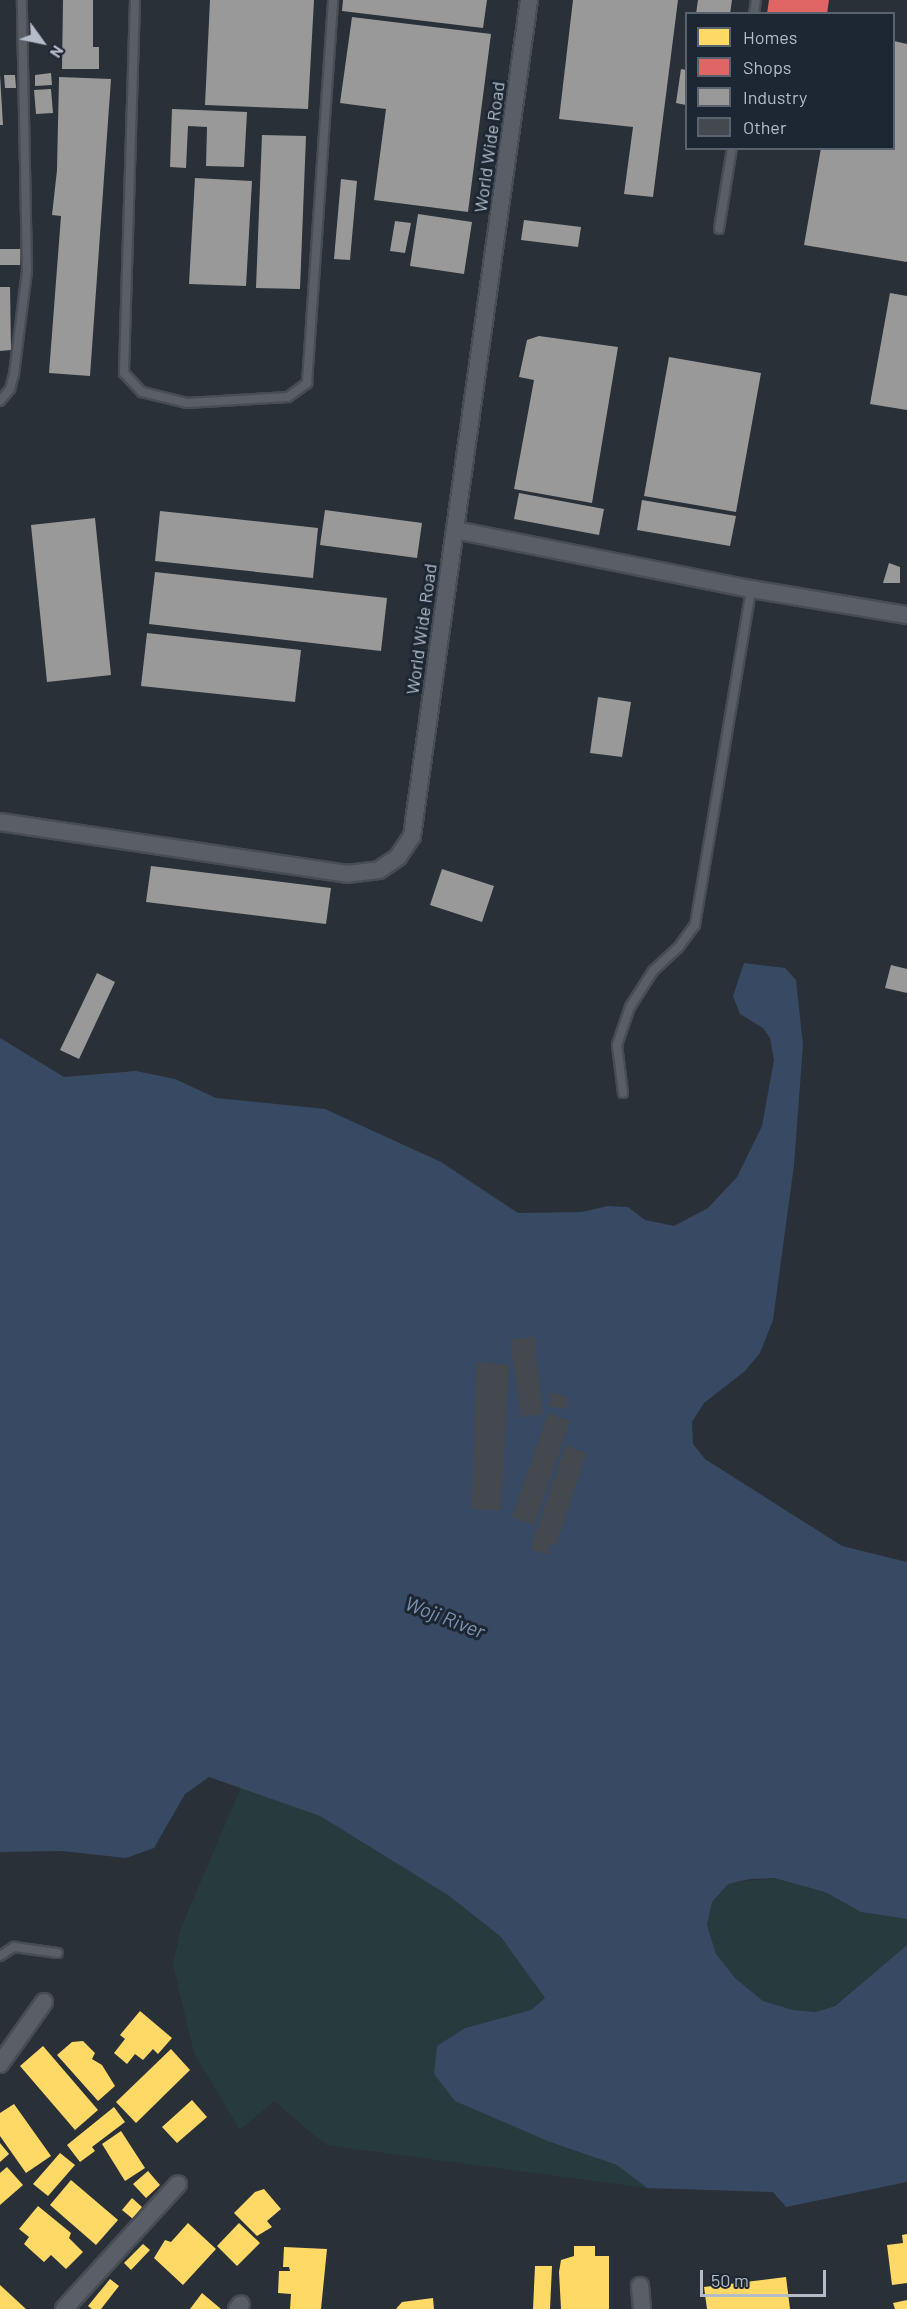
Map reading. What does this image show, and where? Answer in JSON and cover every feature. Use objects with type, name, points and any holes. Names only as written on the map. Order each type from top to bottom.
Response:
[{"type":"street","name":"World Wide Road","points":[[0,822],[347,874],[379,870],[398,857],[412,836],[529,0]]},
{"type":"street","points":[[455,530],[751,589],[907,615]]},
{"type":"street","points":[[0,2064],[44,2002]]},
{"type":"street","points":[[64,2309],[178,2184]]},
{"type":"street","points":[[640,2286],[642,2309]]},
{"type":"lane","points":[[0,401],[10,389],[14,375],[27,271],[22,0]]},
{"type":"lane","points":[[135,0],[124,373],[142,392],[187,403],[288,397],[307,383],[333,0]]},
{"type":"lane","points":[[719,229],[732,150]]},
{"type":"lane","points":[[623,1093],[617,1045],[630,1007],[654,971],[678,948],[695,925],[751,589]]},
{"type":"lane","points":[[0,1956],[14,1947],[58,1953]]},
{"type":"green space","points":[[241,1787],[320,1816],[448,1895],[501,1937],[545,1998],[531,2010],[465,2028],[550,2142],[617,2165],[647,2188],[326,2145],[274,2101],[240,2130],[194,2053],[173,1964],[181,1928]]},
{"type":"green space","points":[[774,1878],[825,1892],[861,1912],[907,1919],[907,1945],[834,2006],[816,2012],[793,2010],[763,2001],[735,1978],[716,1955],[707,1925],[712,1901],[728,1883]]},
{"type":"water","name":"Woji River","points":[[744,963],[785,968],[796,980],[803,1045],[794,1165],[773,1320],[760,1353],[745,1371],[704,1403],[692,1422],[693,1444],[705,1459],[842,1546],[907,1562],[907,1919],[861,1912],[825,1892],[774,1878],[750,1879],[728,1884],[712,1902],[707,1925],[716,1954],[735,1978],[763,2001],[793,2010],[816,2012],[835,2006],[907,1945],[907,2182],[786,2207],[773,2192],[647,2188],[617,2165],[550,2142],[455,2101],[434,2074],[437,2046],[465,2028],[531,2010],[545,1998],[501,1937],[448,1895],[320,1816],[209,1777],[185,1794],[154,1848],[126,1858],[62,1851],[0,1852],[0,1038],[64,1077],[136,1071],[175,1079],[216,1098],[325,1109],[441,1162],[518,1213],[582,1212],[608,1206],[628,1207],[645,1220],[674,1226],[708,1208],[737,1177],[762,1126],[774,1060],[770,1038],[763,1028],[740,1014],[733,996]]},
{"type":"building: Homes","points":[[140,2011],[172,2038],[158,2054],[153,2049],[143,2060],[135,2054],[127,2064],[114,2053],[125,2039],[120,2035]]},
{"type":"building: Homes","points":[[83,2041],[95,2053],[92,2059],[102,2065],[115,2086],[98,2101],[57,2055],[72,2042]]},
{"type":"building: Homes","points":[[43,2046],[98,2110],[75,2130],[20,2066]]},
{"type":"building: Homes","points":[[171,2049],[190,2070],[136,2123],[116,2102]]},
{"type":"building: Homes","points":[[192,2100],[207,2117],[177,2143],[162,2127]]},
{"type":"building: Homes","points":[[14,2104],[51,2156],[26,2173],[0,2136],[0,2113]]},
{"type":"building: Homes","points":[[114,2107],[125,2122],[92,2147],[95,2151],[80,2162],[67,2145]]},
{"type":"building: Homes","points":[[121,2131],[145,2168],[125,2181],[102,2144]]},
{"type":"building: Homes","points":[[0,2143],[9,2154],[0,2162]]},
{"type":"building: Homes","points":[[60,2153],[75,2165],[48,2196],[33,2184]]},
{"type":"building: Homes","points":[[7,2167],[23,2185],[0,2205],[0,2173]]},
{"type":"building: Homes","points":[[148,2171],[160,2185],[146,2198],[133,2184]]},
{"type":"building: Homes","points":[[71,2180],[118,2220],[96,2245],[50,2205]]},
{"type":"building: Homes","points":[[264,2189],[281,2209],[267,2221],[272,2227],[257,2236],[234,2213],[255,2192]]},
{"type":"building: Homes","points":[[132,2198],[142,2207],[133,2219],[122,2210]]},
{"type":"building: Homes","points":[[38,2206],[71,2233],[69,2238],[83,2252],[66,2269],[51,2255],[44,2262],[24,2244],[29,2237],[19,2229]]},
{"type":"building: Homes","points":[[188,2223],[216,2249],[183,2285],[154,2258],[165,2240],[171,2242]]},
{"type":"building: Homes","points":[[239,2223],[260,2243],[237,2266],[217,2246]]},
{"type":"building: Homes","points":[[907,2234],[907,2283],[892,2285],[887,2245],[903,2243],[902,2235]]},
{"type":"building: Homes","points":[[143,2244],[150,2250],[131,2270],[124,2263]]},
{"type":"building: Homes","points":[[574,2246],[595,2246],[595,2256],[609,2256],[609,2309],[561,2309],[559,2272],[561,2260],[574,2256]]},
{"type":"building: Homes","points":[[284,2247],[327,2249],[321,2309],[290,2309],[291,2294],[278,2293],[279,2271],[290,2271],[289,2267],[283,2267]]},
{"type":"building: Homes","points":[[535,2266],[552,2266],[550,2309],[533,2309]]},
{"type":"building: Homes","points":[[786,2277],[790,2309],[707,2309],[704,2287]]},
{"type":"building: Homes","points":[[110,2279],[119,2286],[101,2309],[92,2309],[88,2306]]},
{"type":"building: Homes","points":[[0,2285],[26,2309],[0,2309]]},
{"type":"building: Homes","points":[[202,2293],[221,2309],[190,2309]]},
{"type":"building: Homes","points":[[433,2298],[434,2309],[396,2309],[402,2302]]},
{"type":"building: Homes","points":[[907,2300],[907,2309],[895,2309],[893,2303]]},
{"type":"building: Shops","points":[[769,0],[829,0],[827,12],[767,12]]},
{"type":"building: Industry","points":[[63,0],[93,0],[93,47],[99,47],[99,69],[62,69]]},
{"type":"building: Industry","points":[[210,0],[314,0],[308,109],[205,105]]},
{"type":"building: Industry","points":[[343,0],[487,0],[483,28],[342,11]]},
{"type":"building: Industry","points":[[573,0],[678,0],[653,197],[624,194],[633,127],[559,119]]},
{"type":"building: Industry","points":[[698,0],[732,0],[730,12],[696,12]]},
{"type":"building: Industry","points":[[352,17],[491,34],[468,212],[374,200],[386,109],[340,103]]},
{"type":"building: Industry","points":[[895,41],[907,44],[907,262],[804,245],[821,150],[895,150]]},
{"type":"building: Industry","points":[[681,69],[685,70],[685,105],[676,103]]},
{"type":"building: Industry","points":[[51,73],[52,85],[35,86],[35,75]]},
{"type":"building: Industry","points":[[0,75],[3,125],[0,125]]},
{"type":"building: Industry","points":[[4,75],[15,75],[16,88],[5,88]]},
{"type":"building: Industry","points":[[59,77],[111,79],[90,376],[49,373],[61,216],[52,215],[57,170]]},
{"type":"building: Industry","points":[[51,89],[53,113],[36,114],[34,90]]},
{"type":"building: Industry","points":[[172,109],[247,112],[244,167],[206,166],[207,127],[188,126],[186,168],[170,167]]},
{"type":"building: Industry","points":[[262,135],[306,136],[300,289],[256,288]]},
{"type":"building: Industry","points":[[195,178],[252,181],[246,286],[189,284]]},
{"type":"building: Industry","points":[[341,179],[357,181],[350,260],[334,259]]},
{"type":"building: Industry","points":[[418,214],[472,222],[464,274],[410,266]]},
{"type":"building: Industry","points":[[524,220],[581,227],[578,247],[521,240]]},
{"type":"building: Industry","points":[[395,221],[411,223],[405,253],[390,251]]},
{"type":"building: Industry","points":[[0,249],[21,249],[20,265],[0,265]]},
{"type":"building: Industry","points":[[0,287],[10,287],[11,350],[0,351]]},
{"type":"building: Industry","points":[[890,293],[907,296],[907,410],[870,404]]},
{"type":"building: Industry","points":[[539,336],[618,347],[592,503],[514,489],[534,380],[519,377],[527,340]]},
{"type":"building: Industry","points":[[669,357],[761,373],[736,512],[644,496]]},
{"type":"building: Industry","points":[[519,493],[604,509],[599,535],[514,519]]},
{"type":"building: Industry","points":[[642,500],[736,516],[730,546],[637,530]]},
{"type":"building: Industry","points":[[325,510],[422,523],[417,558],[320,545]]},
{"type":"building: Industry","points":[[160,511],[318,528],[313,578],[155,561]]},
{"type":"building: Industry","points":[[95,518],[111,675],[47,682],[31,525]]},
{"type":"building: Industry","points":[[889,563],[900,567],[900,583],[883,583]]},
{"type":"building: Industry","points":[[155,572],[387,598],[381,651],[149,624]]},
{"type":"building: Industry","points":[[147,633],[301,650],[295,702],[141,686]]},
{"type":"building: Industry","points":[[598,697],[631,702],[622,757],[590,753]]},
{"type":"building: Industry","points":[[151,866],[331,888],[326,924],[146,902]]},
{"type":"building: Industry","points":[[442,869],[494,886],[482,922],[430,905]]},
{"type":"building: Industry","points":[[891,965],[907,969],[907,993],[885,988]]},
{"type":"building: Industry","points":[[97,973],[115,982],[79,1059],[60,1050]]},
{"type":"building: Other","points":[[534,1336],[543,1414],[521,1417],[510,1340]]},
{"type":"building: Other","points":[[476,1362],[509,1365],[501,1511],[472,1509]]},
{"type":"building: Other","points":[[550,1392],[567,1397],[567,1408],[550,1407]]},
{"type":"building: Other","points":[[548,1413],[570,1421],[534,1525],[512,1517]]},
{"type":"building: Other","points":[[566,1444],[586,1454],[556,1545],[551,1544],[548,1555],[530,1549]]}]
